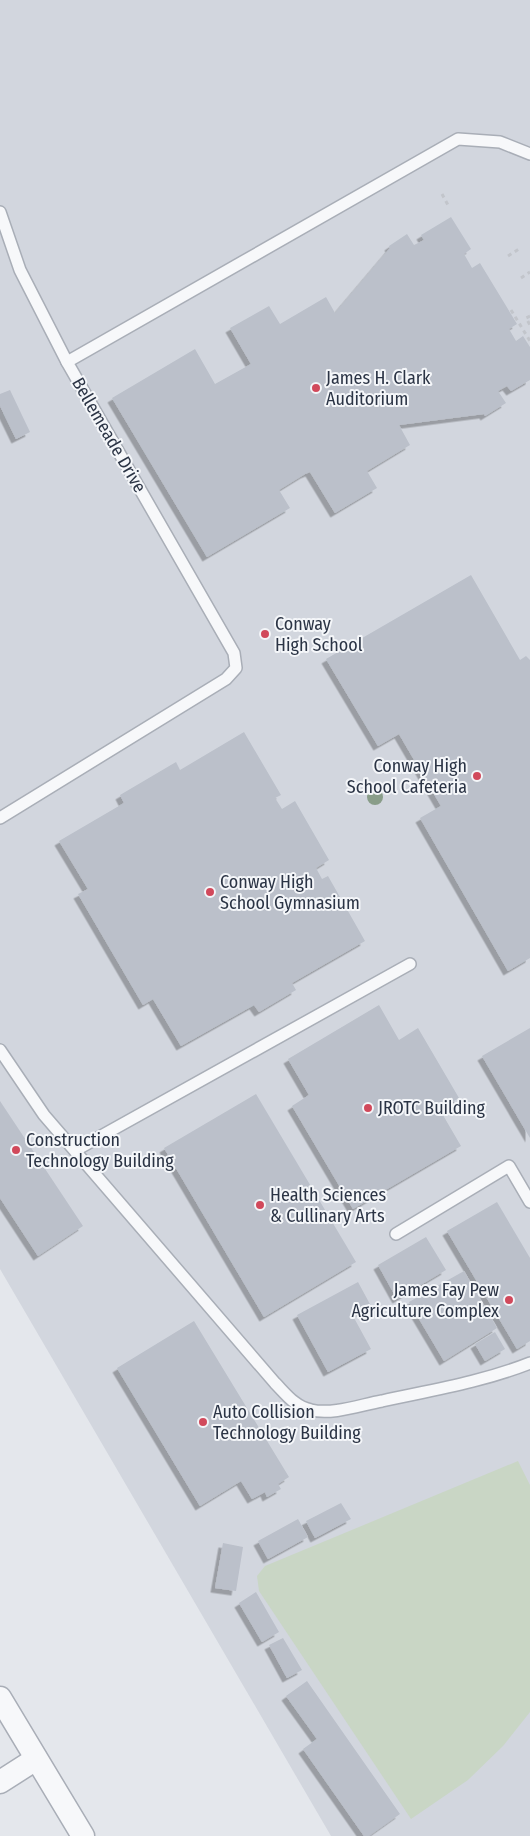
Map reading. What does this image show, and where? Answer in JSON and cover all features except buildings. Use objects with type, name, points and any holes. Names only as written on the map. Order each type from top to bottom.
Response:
[{"type":"street","points":[[0,1698],[83,1836]]},
{"type":"street","points":[[0,1782],[36,1759]]},
{"type":"lane","name":"Bellemeade Drive","points":[[0,818],[226,679],[236,668],[234,653],[67,362],[458,140],[500,142],[530,154]]},
{"type":"lane","points":[[0,212],[20,270],[67,362]]},
{"type":"lane","points":[[76,1150],[410,964]]},
{"type":"lane","points":[[0,1050],[44,1115],[275,1383],[293,1401],[305,1408],[318,1411],[360,1405],[480,1381],[530,1364]]},
{"type":"lane","points":[[396,1234],[509,1166],[530,1202]]},
{"type":"path","points":[[442,194],[450,207]]},
{"type":"path","points":[[508,256],[519,249]]},
{"type":"path","points":[[521,278],[530,272]]},
{"type":"path","points":[[512,310],[530,341]]},
{"type":"path","points":[[530,316],[526,318],[530,325]]},
{"type":"shaded area","name":"Conway High School","points":[[0,0],[530,0],[530,1836],[331,1836],[0,1269]]},
{"type":"green space","points":[[518,1461],[530,1485],[530,1712],[503,1746],[468,1780],[411,1819],[259,1591],[257,1576],[265,1566]]},
{"type":"place","name":"James H. Clark Auditorium","points":[[316,388]]},
{"type":"place","name":"Conway High School","points":[[265,634]]},
{"type":"place","name":"Conway High School Cafeteria","points":[[477,776]]},
{"type":"place","name":"Conway High School Gymnasium","points":[[210,892]]},
{"type":"place","name":"JROTC Building","points":[[368,1108]]},
{"type":"place","name":"Construction Technology Building","points":[[16,1150]]},
{"type":"place","name":"Health Sciences & Cullinary Arts","points":[[260,1205]]},
{"type":"place","name":"James Fay Pew Agriculture Complex","points":[[509,1300]]},
{"type":"place","name":"Auto Collision Technology Building","points":[[203,1422]]}]
